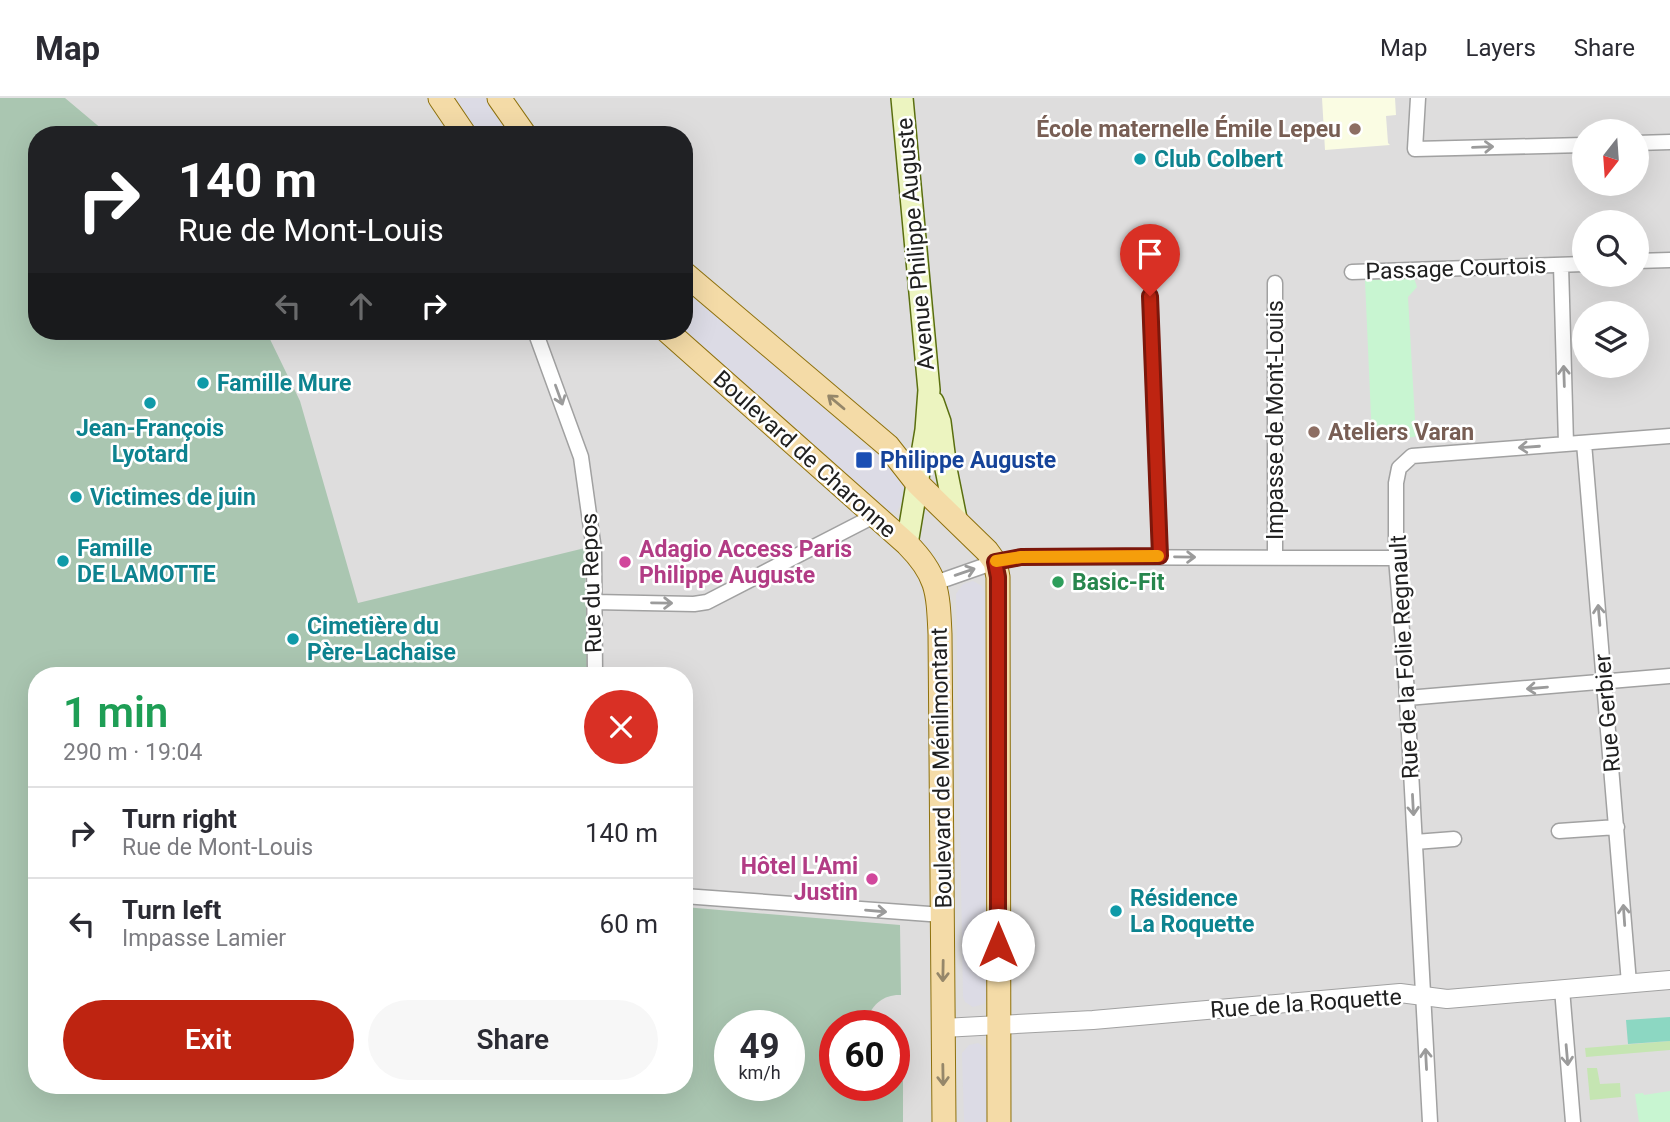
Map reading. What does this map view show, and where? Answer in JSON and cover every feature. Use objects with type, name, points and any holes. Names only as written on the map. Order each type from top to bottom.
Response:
[{"type":"main road","points":[[440,98],[459,126]]},
{"type":"main road","points":[[499,98],[518,126]]},
{"type":"main road","name":"Avenue Philippe Auguste","points":[[902,98],[929,390],[926,430],[907,544]]},
{"type":"main road","points":[[693,281],[888,446],[917,483],[956,519],[995,562],[998,577],[999,1122]]},
{"type":"main road","name":"Boulevard de Charonne","points":[[677,340],[907,544],[924,561],[935,583]]},
{"type":"main road","name":"Avenue Philippe Auguste","points":[[929,390],[940,422],[956,519]]},
{"type":"main road","name":"Boulevard de Ménilmontant","points":[[935,583],[939,626],[944,1122]]},
{"type":"street","points":[[1418,98],[1415,149],[1572,145]]},
{"type":"street","points":[[1649,143],[1670,142]]},
{"type":"street","points":[[1649,261],[1670,260]]},
{"type":"street","name":"Passage Courtois","points":[[1352,272],[1572,264]]},
{"type":"street","name":"Passage Courtois","points":[[1560,265],[1566,444]]},
{"type":"street","name":"Impasse de Mont-Louis","points":[[1275,283],[1275,558]]},
{"type":"street","points":[[1150,296],[1160,556]]},
{"type":"street","name":"Rue du Repos","points":[[538,340],[581,457],[594,550],[595,667]]},
{"type":"street","name":"Rue de la Folie Regnault","points":[[1430,1122],[1396,558],[1396,483],[1399,468],[1412,456],[1670,436]]},
{"type":"street","name":"Rue Gerbier","points":[[1584,443],[1629,984]]},
{"type":"street","points":[[594,602],[707,602],[874,516]]},
{"type":"street","points":[[935,583],[995,562],[1021,557],[1396,558]]},
{"type":"street","points":[[1406,698],[1670,676]]},
{"type":"street","points":[[1559,831],[1617,827]]},
{"type":"street","points":[[1415,842],[1454,839]]},
{"type":"street","points":[[693,897],[943,915]]},
{"type":"street","name":"Rue de la Roquette","points":[[943,1028],[998,1026],[1400,993],[1447,999],[1670,980]]},
{"type":"street","points":[[1562,989],[1573,1122]]},
{"type":"shaded area","points":[[0,98],[1670,98],[1670,1122],[0,1122]]},
{"type":"shaded area","name":"Cimetière du Père-Lachaise","points":[[0,98],[65,98],[98,126],[28,126],[28,340],[270,340],[300,401],[358,603],[585,548],[587,667],[28,667],[28,1094],[693,1094],[693,908],[900,925],[901,995],[882,999],[872,1010],[819,1010],[819,1101],[903,1101],[903,1122],[0,1122]]},
{"type":"shaded area","points":[[454,98],[489,98],[506,126],[474,126]]},
{"type":"shaded area","name":"École maternelle Émile Lepeu","points":[[1322,98],[1395,98],[1396,115],[1386,116],[1390,145],[1325,150]]},
{"type":"shaded area","points":[[693,293],[900,476],[906,485],[904,500],[896,512],[889,512],[693,340]]},
{"type":"shaded area","points":[[973,581],[982,586],[985,594],[988,996],[984,1004],[973,1007],[965,1002],[963,997],[956,594],[963,584]]},
{"type":"shaded area","points":[[978,1043],[988,1049],[989,1122],[964,1122],[962,1053],[969,1045]]},
{"type":"green space","points":[[1414,278],[1417,287],[1408,297],[1415,420],[1426,430],[1414,437],[1372,440],[1365,280]]},
{"type":"green space","points":[[1670,1017],[1670,1041],[1628,1044],[1626,1020]]},
{"type":"green space","points":[[1670,1041],[1670,1050],[1586,1057],[1585,1048]]},
{"type":"green space","points":[[1587,1068],[1597,1068],[1600,1084],[1620,1083],[1621,1097],[1590,1100]]},
{"type":"green space","points":[[1670,1091],[1670,1122],[1639,1122],[1635,1094]]},
{"type":"slow traffic","points":[[996,561],[1021,557],[1158,556]]},
{"type":"place","name":"École maternelle Émile Lepeu","points":[[1355,129]]},
{"type":"place","name":"Club Colbert","points":[[1140,159]]},
{"type":"place","name":"Famille Mure","points":[[203,383]]},
{"type":"place","name":"Jean-François Lyotard","points":[[150,403]]},
{"type":"place","name":"Ateliers Varan","points":[[1314,432]]},
{"type":"place","name":"Philippe Auguste","points":[[864,460]]},
{"type":"place","name":"Victimes de juin","points":[[76,497]]},
{"type":"place","name":"Famille DE LAMOTTE","points":[[63,561]]},
{"type":"place","name":"Adagio Access Paris Philippe Auguste","points":[[625,562]]},
{"type":"place","name":"Basic-Fit","points":[[1058,582]]},
{"type":"place","name":"Cimetière du Père-Lachaise","points":[[293,639]]},
{"type":"place","name":"Hôtel L'Ami Justin","points":[[872,879]]},
{"type":"place","name":"Résidence La Roquette","points":[[1116,911]]},
{"type":"route","points":[[998,945],[998,577],[995,562],[1021,557],[1160,556],[1150,296]]}]
